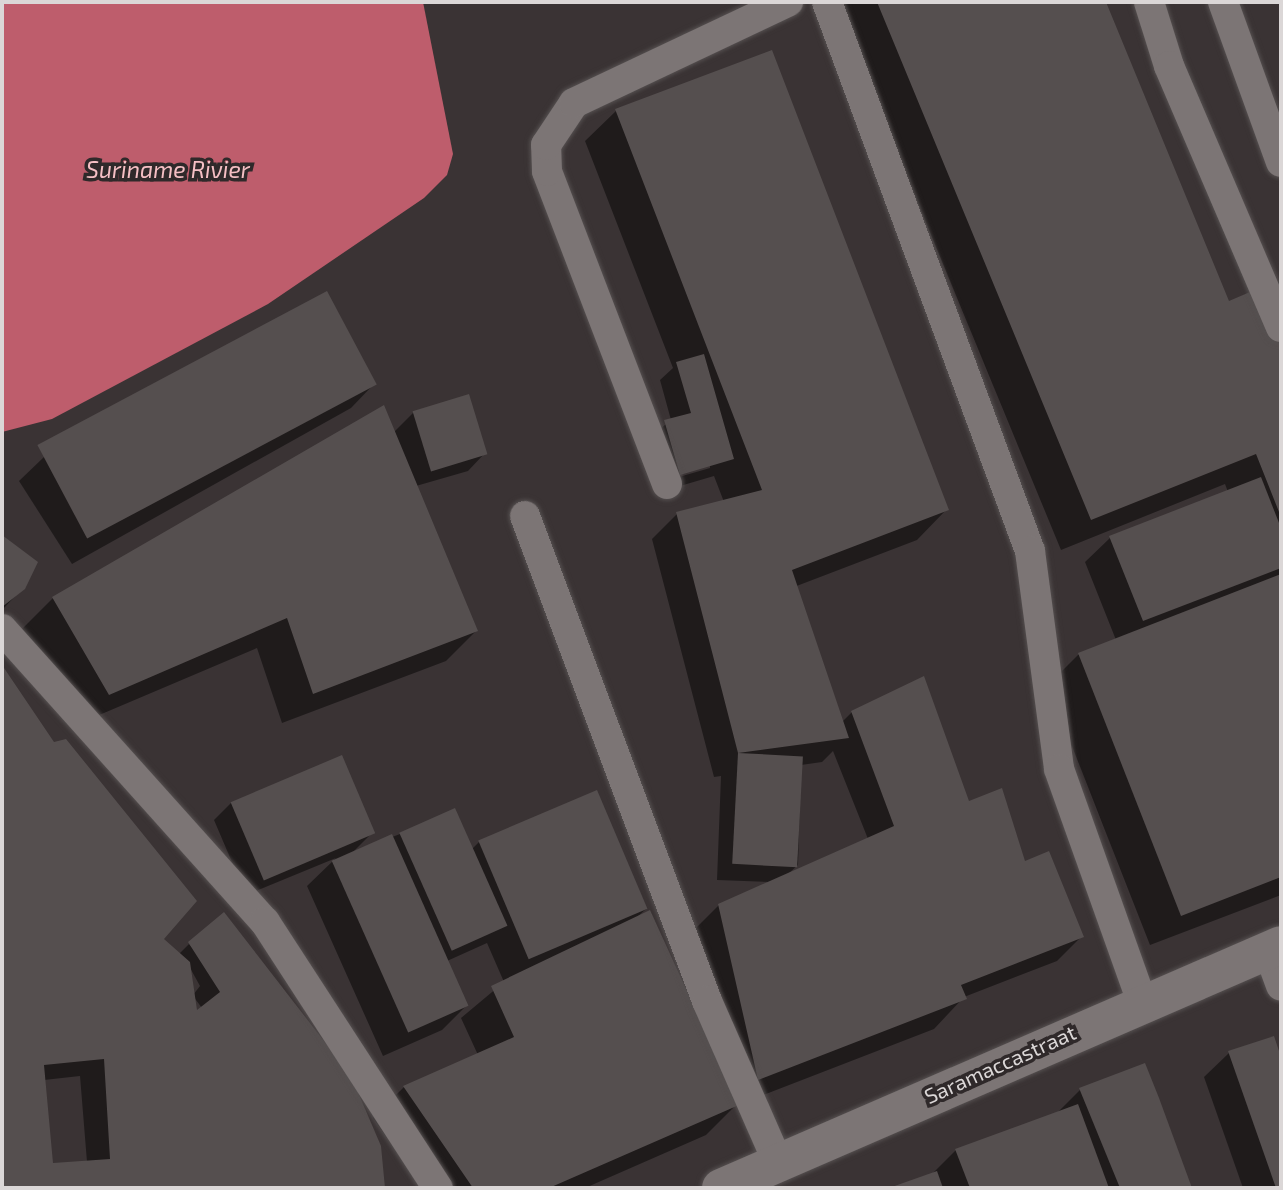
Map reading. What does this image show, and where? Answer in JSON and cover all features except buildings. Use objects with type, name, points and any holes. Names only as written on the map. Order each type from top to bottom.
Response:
[{"type":"main road","name":"Saramaccastraat","points":[[721,1188],[1142,1002],[1275,947]]},
{"type":"lane","points":[[667,484],[547,171],[546,145],[574,103],[788,2]]},
{"type":"lane","points":[[827,2],[1030,551],[1059,769],[1142,1002]]},
{"type":"lane","points":[[1149,2],[1170,66],[1281,327]]},
{"type":"lane","points":[[1223,2],[1281,162]]},
{"type":"lane","points":[[525,516],[707,1001],[778,1163]]},
{"type":"lane","points":[[2,629],[265,922],[438,1188]]},
{"type":"lane","points":[[1275,947],[1281,986]]},
{"type":"water","name":"Suriname Rivier","points":[[2,2],[423,2],[453,154],[447,175],[424,198],[268,304],[52,419],[2,432]]}]
